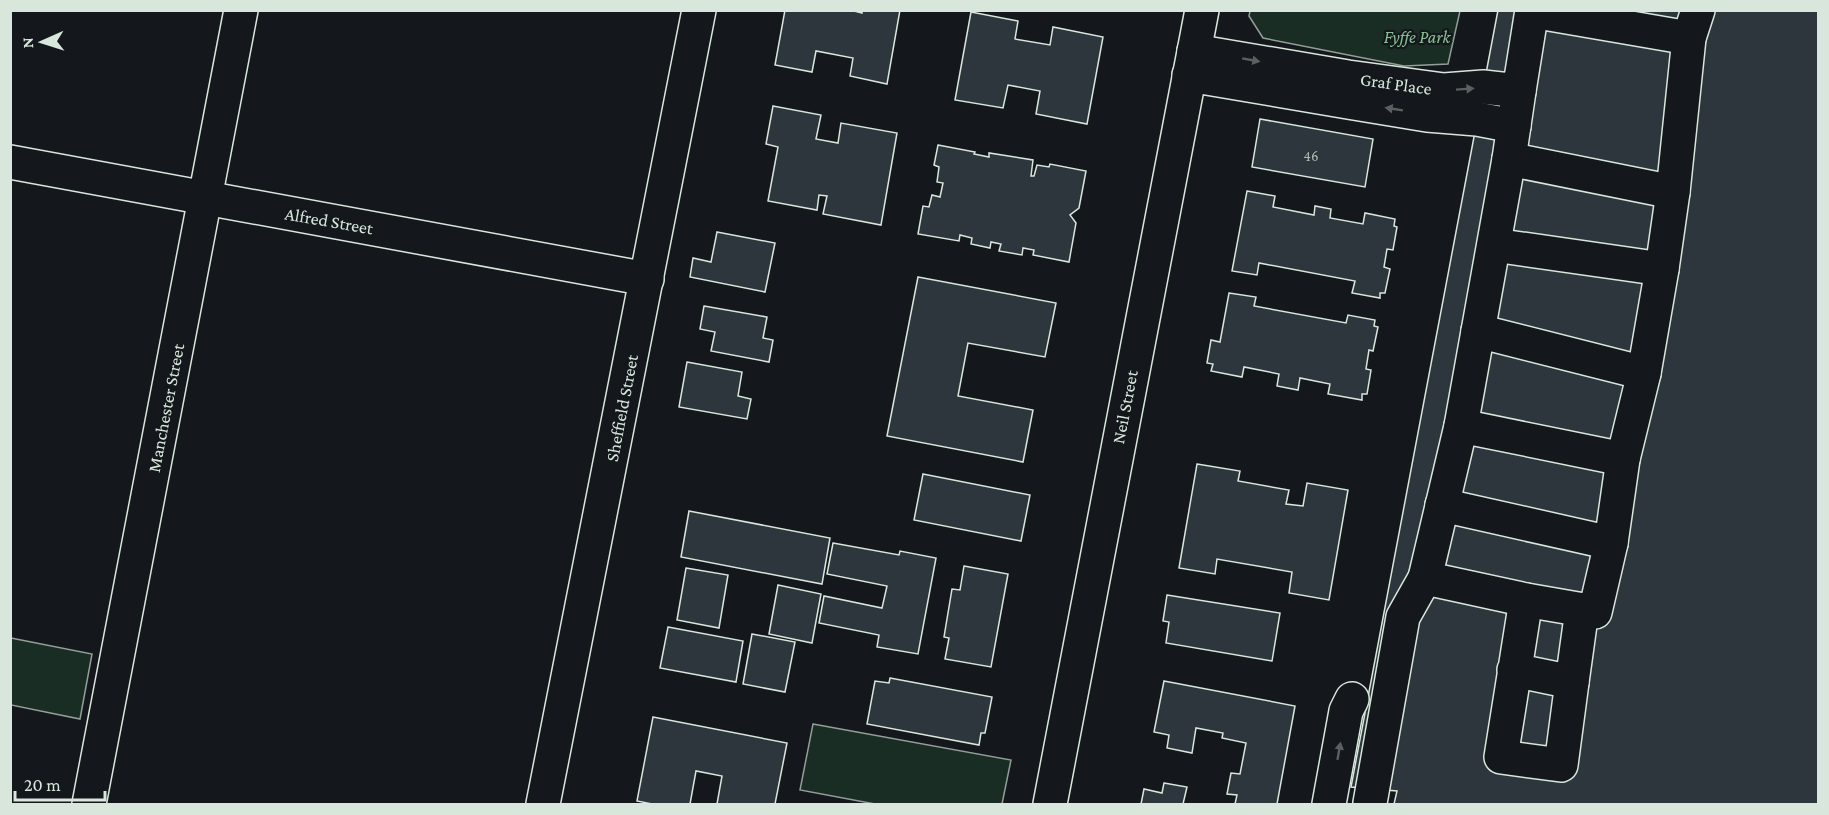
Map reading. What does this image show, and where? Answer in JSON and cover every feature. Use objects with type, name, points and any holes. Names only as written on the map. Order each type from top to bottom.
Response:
[{"type":"street","name":"Manchester Street","points":[[89,804],[241,10]]},
{"type":"street","name":"Sheffield Street","points":[[543,804],[699,10]]},
{"type":"street","name":"Neil Street","points":[[1050,804],[1202,10]]},
{"type":"street","points":[[1370,803],[1403,617],[1425,578],[1461,426],[1509,159],[1532,11],[1694,24],[1662,269],[1644,373],[1623,459],[1611,543],[1595,612],[1425,578]]},
{"type":"street","name":"Graf Place","points":[[1191,63],[1348,77],[1444,90],[1483,87],[1519,91]]},
{"type":"street","name":"Graf Place","points":[[1191,63],[1393,109],[1514,126]]},
{"type":"street","points":[[1509,159],[1673,192]]},
{"type":"street","name":"Alfred Street","points":[[10,162],[647,279]]},
{"type":"street","points":[[1494,245],[1662,269]]},
{"type":"street","points":[[1478,331],[1644,373]]},
{"type":"street","points":[[1461,426],[1623,459]]},
{"type":"street","points":[[1442,505],[1611,543]]},
{"type":"street","points":[[1526,600],[1501,757],[1561,765],[1582,610]]},
{"type":"street","points":[[1514,670],[1572,682]]},
{"type":"street","points":[[1329,804],[1346,711],[1352,699]]},
{"type":"green space","name":"Fyffe Park","points":[[1250,10],[1460,11],[1448,64],[1404,66],[1263,38],[1249,16]]},
{"type":"green space","points":[[11,638],[92,654],[80,719],[11,705]]},
{"type":"green space","points":[[813,724],[1011,760],[1002,804],[875,804],[800,790]]},
{"type":"building","points":[[785,10],[850,10],[862,13],[862,10],[900,10],[887,84],[850,76],[853,58],[816,51],[812,72],[775,65]]},
{"type":"building","points":[[1498,10],[1818,10],[1818,804],[1394,804],[1397,791],[1351,787]]},
{"type":"building","points":[[971,12],[1018,21],[1015,39],[1050,45],[1053,27],[1103,37],[1087,124],[1036,114],[1040,91],[1008,85],[1003,108],[955,100]]},
{"type":"building","points":[[773,106],[821,115],[816,139],[838,143],[841,123],[897,133],[881,225],[823,214],[827,196],[819,195],[817,210],[768,201],[778,147],[766,144]]},
{"type":"building","points":[[1260,119],[1373,139],[1365,187],[1252,167]]},
{"type":"building","points":[[938,145],[989,157],[989,153],[1033,160],[1031,176],[1034,176],[1037,165],[1049,167],[1050,164],[1086,171],[1079,208],[1070,215],[1076,223],[1069,262],[1033,255],[1034,250],[1023,248],[1022,255],[999,251],[1001,244],[991,242],[990,248],[971,244],[972,238],[960,235],[959,241],[918,234],[923,206],[929,207],[932,195],[940,197],[943,183],[937,182],[939,167],[934,165]]},
{"type":"building","points":[[1247,191],[1275,196],[1273,207],[1314,215],[1315,206],[1331,209],[1330,218],[1363,224],[1365,213],[1395,219],[1394,226],[1397,227],[1393,250],[1387,249],[1384,267],[1390,269],[1385,293],[1380,293],[1380,298],[1352,293],[1355,281],[1259,263],[1257,275],[1232,271]]},
{"type":"building","points":[[717,232],[775,243],[765,292],[690,277],[693,258],[711,262]]},
{"type":"building","points":[[918,277],[1056,303],[1045,357],[968,343],[958,396],[1033,410],[1023,462],[887,436]]},
{"type":"building","points":[[1229,293],[1256,297],[1254,306],[1346,323],[1348,315],[1375,320],[1374,326],[1378,327],[1373,351],[1369,350],[1366,369],[1371,370],[1367,394],[1362,394],[1362,400],[1328,394],[1330,384],[1300,378],[1298,390],[1277,386],[1279,374],[1244,367],[1242,377],[1211,371],[1213,364],[1207,363],[1211,340],[1220,342]]},
{"type":"building","points":[[704,306],[767,317],[763,338],[773,340],[769,362],[711,351],[715,332],[700,329]]},
{"type":"building","points":[[687,362],[742,372],[738,396],[751,399],[747,419],[679,407]]},
{"type":"building","points":[[1197,464],[1240,471],[1238,481],[1289,490],[1286,504],[1303,506],[1307,483],[1348,490],[1329,600],[1289,593],[1292,572],[1217,559],[1215,574],[1179,568]]},
{"type":"building","points":[[923,474],[1030,495],[1021,541],[914,520]]},
{"type":"building","points":[[689,511],[830,538],[822,584],[681,557]]},
{"type":"building","points":[[833,543],[899,555],[900,551],[936,558],[918,654],[877,647],[879,635],[819,623],[824,596],[882,608],[887,586],[827,574]]},
{"type":"building","points":[[964,566],[1008,574],[991,667],[945,659],[949,638],[944,637],[952,589],[960,590]]},
{"type":"building","points":[[686,568],[728,575],[719,628],[677,620]]},
{"type":"building","points":[[778,585],[821,594],[812,643],[769,634]]},
{"type":"building","points":[[1167,595],[1280,613],[1272,661],[1166,643],[1169,622],[1163,621]]},
{"type":"building","points":[[668,627],[743,641],[736,682],[660,668]]},
{"type":"building","points":[[752,634],[795,642],[785,692],[743,684]]},
{"type":"building","points":[[890,678],[992,697],[985,733],[981,733],[979,745],[867,724],[875,681],[889,683]]},
{"type":"building","points":[[1164,681],[1295,706],[1277,804],[1235,804],[1237,795],[1227,794],[1231,773],[1240,774],[1246,743],[1222,738],[1223,733],[1196,728],[1192,753],[1167,748],[1169,735],[1154,732]]},
{"type":"building","points":[[653,717],[787,743],[775,804],[717,804],[722,776],[696,771],[690,804],[652,804],[637,801]]},
{"type":"building","points":[[1164,783],[1187,787],[1183,804],[1141,804],[1144,789],[1162,793]]}]
